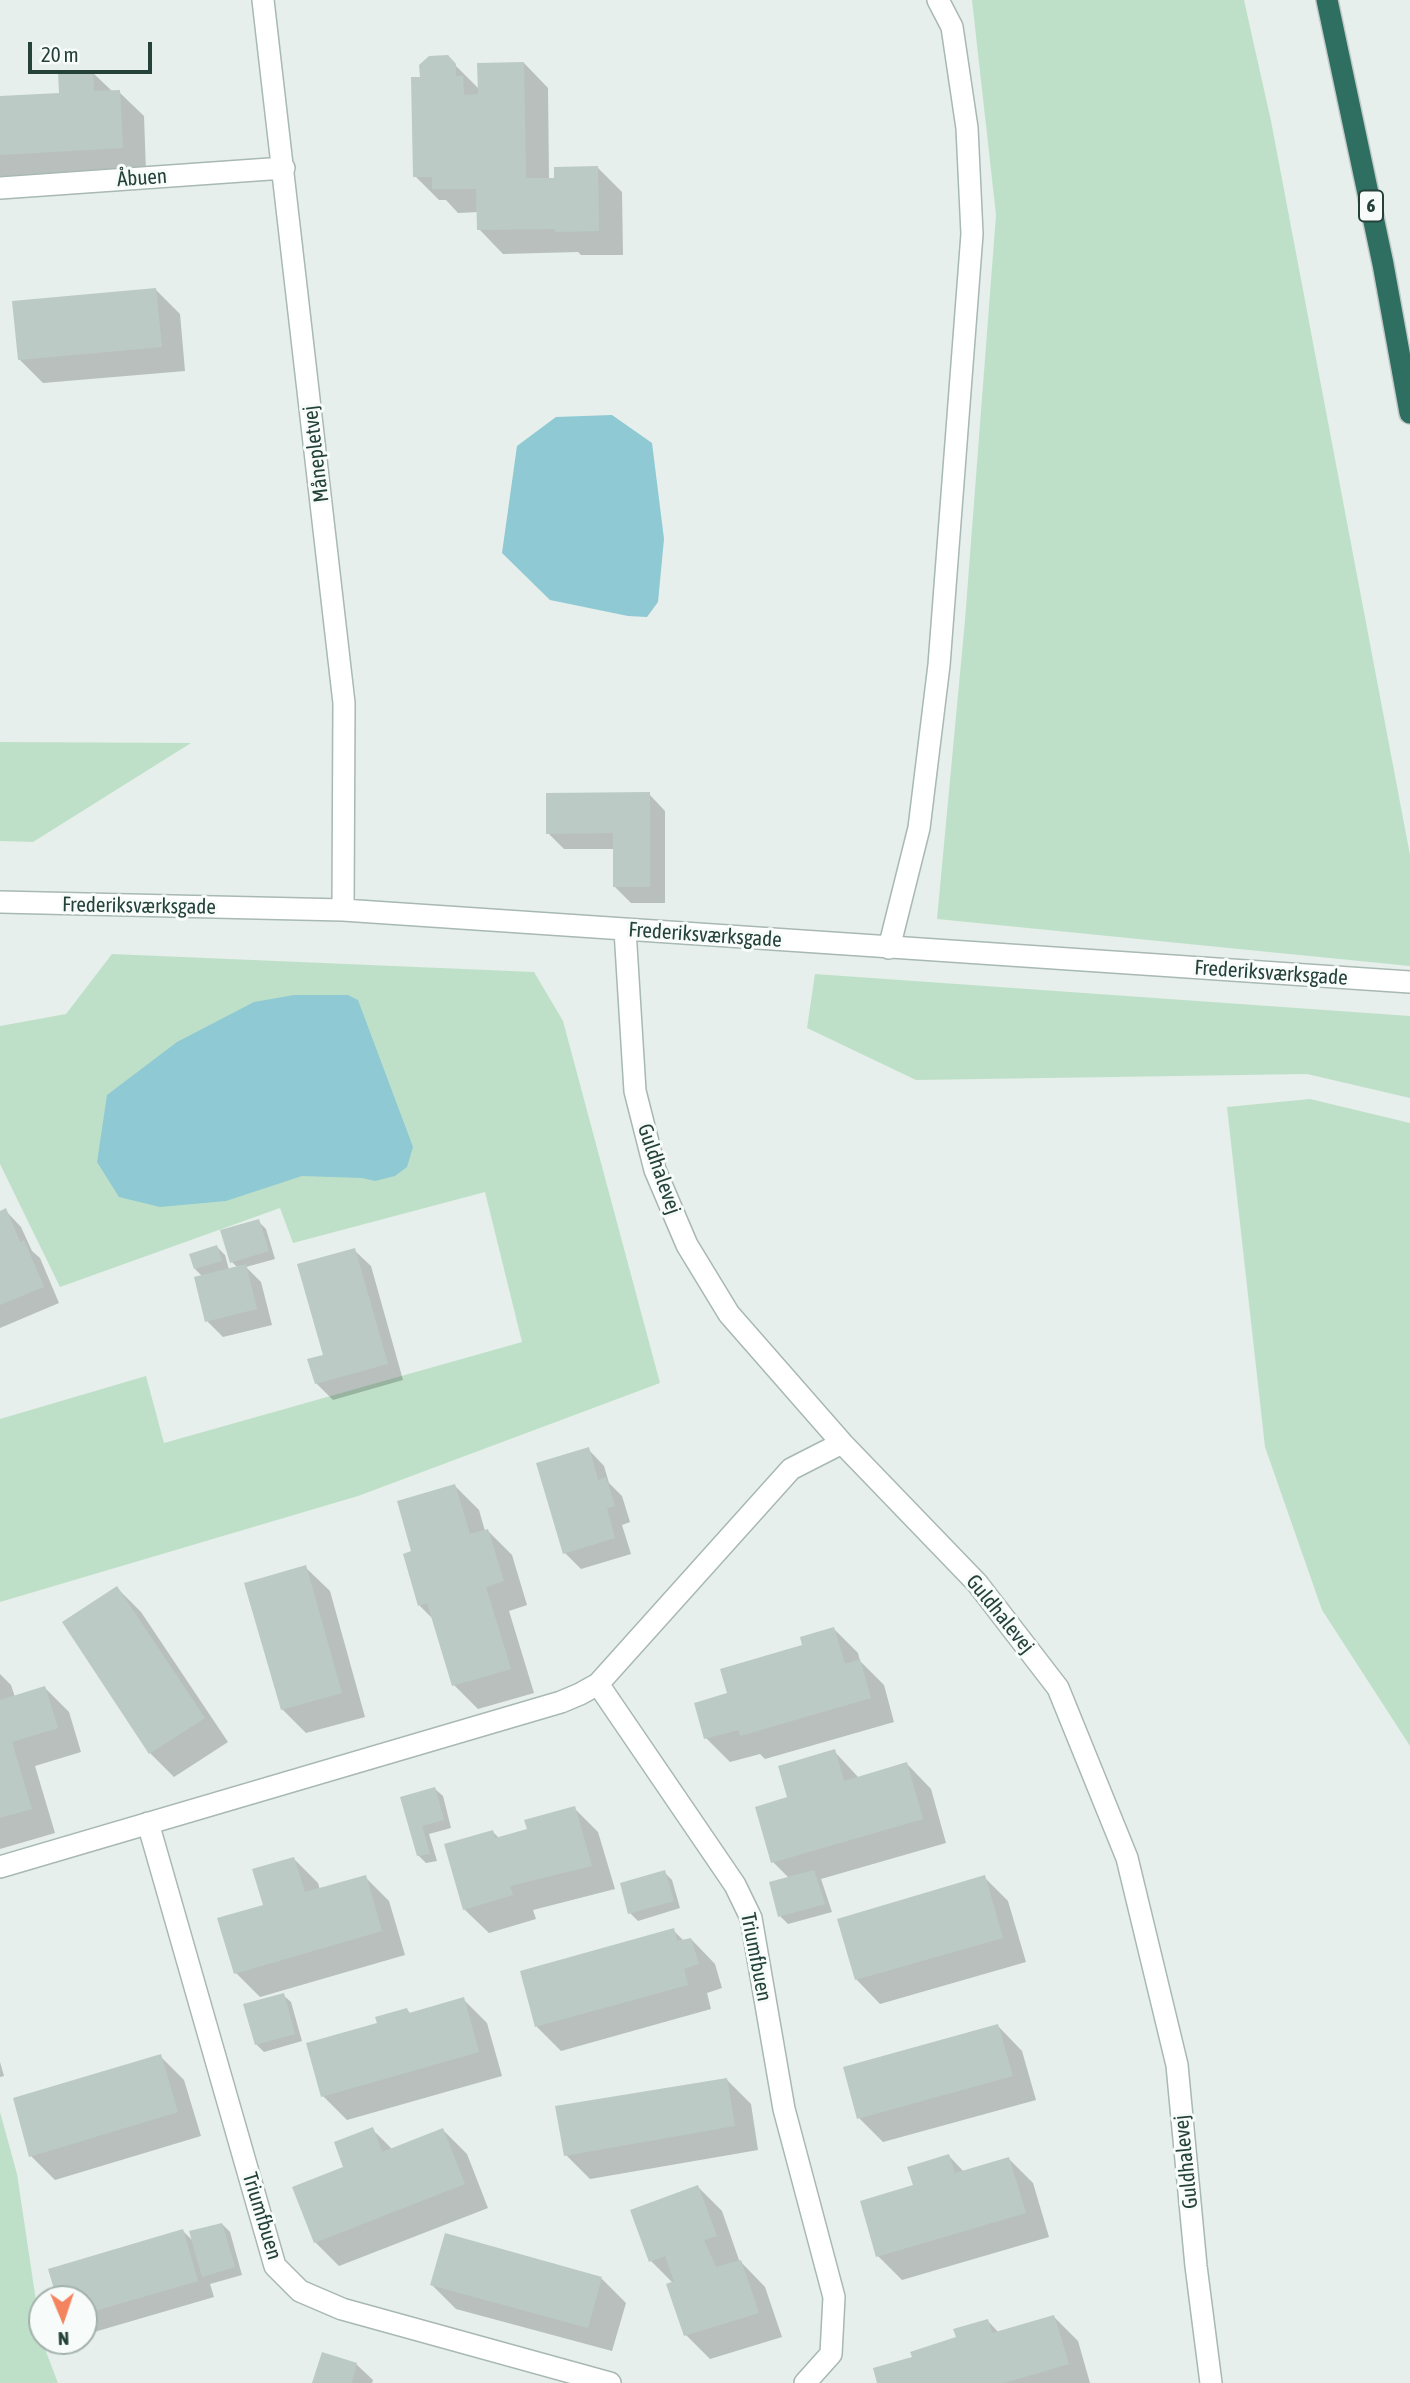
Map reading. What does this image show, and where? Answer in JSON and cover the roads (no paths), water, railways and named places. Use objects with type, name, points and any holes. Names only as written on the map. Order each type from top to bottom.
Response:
[{"type":"highway","name":"6","points":[[1327,0],[1383,264],[1410,413]]},
{"type":"street","name":"Månepletvej","points":[[263,0],[344,703],[343,910]]},
{"type":"street","points":[[889,947],[919,828],[938,678],[972,234],[967,128],[952,27],[938,0]]},
{"type":"street","name":"Åbuen","points":[[0,188],[284,168]]},
{"type":"street","name":"Frederiksværksgade","points":[[0,902],[343,910],[1410,982]]},
{"type":"street","name":"Guldhalevej","points":[[625,930],[635,1091],[655,1170],[687,1245],[729,1314],[842,1443],[977,1583],[1058,1688],[1127,1858],[1177,2065],[1196,2266],[1212,2383]]},
{"type":"street","points":[[0,1867],[561,1702],[598,1684],[791,1469],[842,1443]]},
{"type":"street","name":"Triumfbuen","points":[[598,1684],[735,1885],[751,1918],[784,2109],[834,2297],[831,2354],[808,2382],[804,2383]]},
{"type":"street","name":"Triumfbuen","points":[[148,1823],[275,2266],[300,2291],[342,2309],[610,2383]]},
{"type":"water","points":[[612,415],[652,443],[664,539],[658,602],[647,617],[628,616],[550,600],[502,553],[517,446],[556,417]]},
{"type":"water","points":[[294,995],[348,995],[358,1000],[413,1147],[407,1167],[395,1176],[375,1181],[362,1178],[302,1176],[226,1201],[160,1207],[119,1197],[97,1162],[107,1095],[177,1042],[254,1002]]}]
